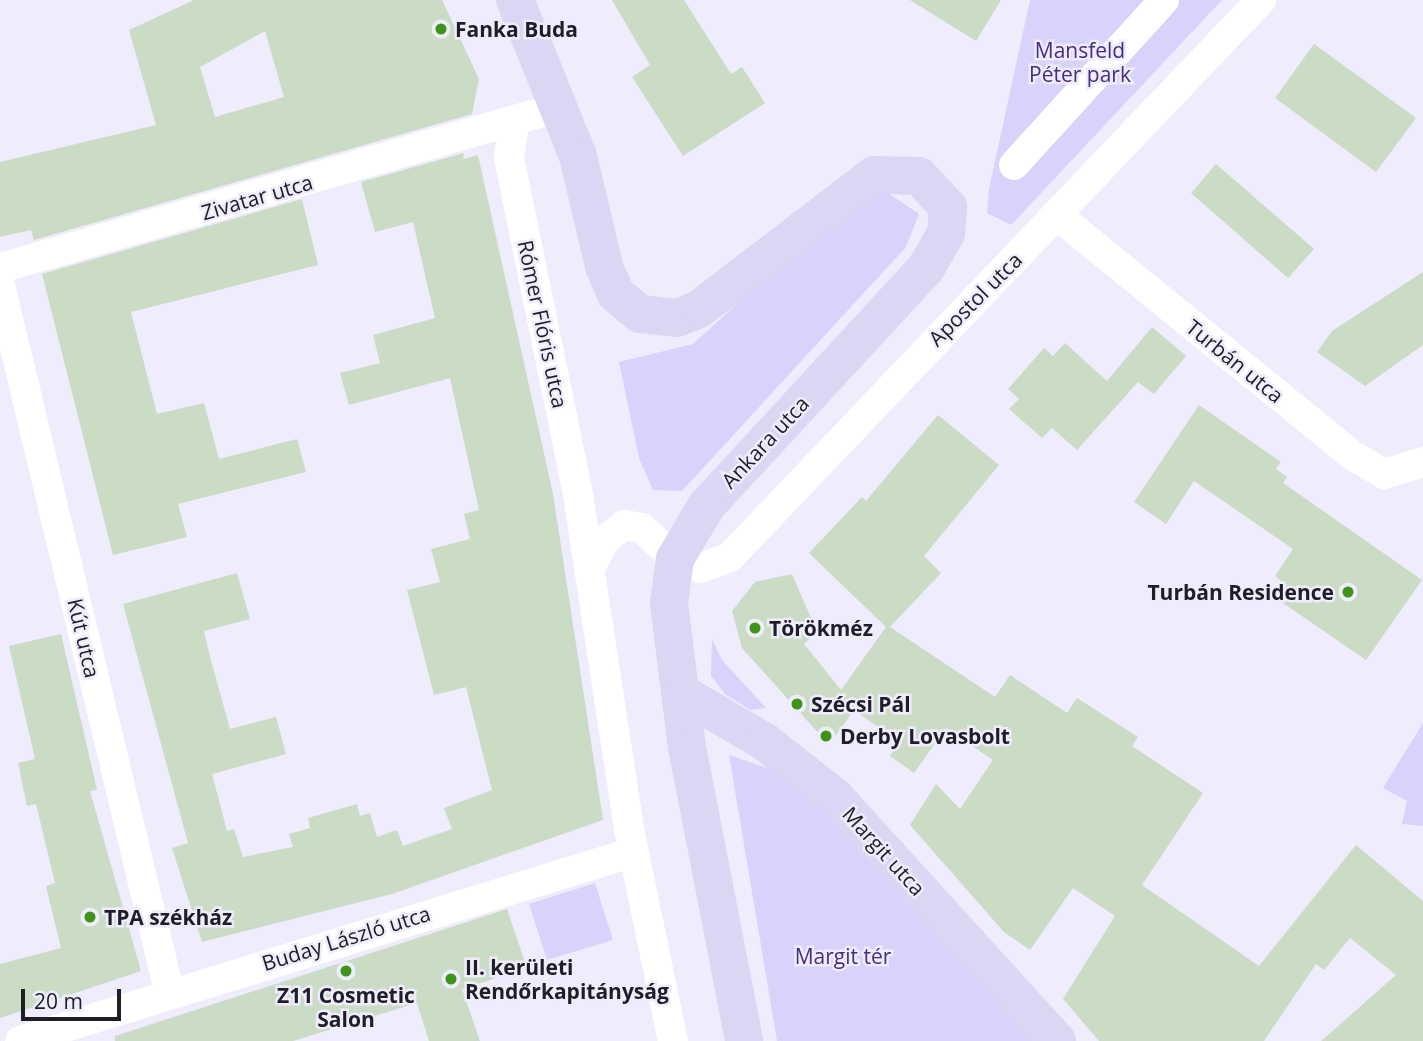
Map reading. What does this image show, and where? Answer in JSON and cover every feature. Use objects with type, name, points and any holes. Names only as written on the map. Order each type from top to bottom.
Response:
[{"type":"street","points":[[514,125],[560,107],[515,0]]},
{"type":"street","points":[[1014,165],[1164,0]]},
{"type":"street","name":"Apostol utca","points":[[675,559],[700,568],[730,557],[1058,216],[1261,0]]},
{"type":"street","name":"Ankara utca","points":[[560,107],[617,294],[640,314],[677,318],[722,295],[874,175],[919,176],[948,207],[946,233],[926,268],[707,505],[675,559],[669,603],[683,694],[687,747],[744,1041]]},
{"type":"street","name":"Zivatar utca","points":[[0,268],[514,125]]},
{"type":"street","name":"Rómer Flóris utca","points":[[514,125],[509,158],[589,571],[634,852],[673,1041]]},
{"type":"street","name":"Turbán utca","points":[[1058,216],[1355,457],[1384,474],[1423,462]]},
{"type":"street","name":"Kút utca","points":[[0,285],[169,991]]},
{"type":"street","points":[[589,571],[605,540],[624,525],[649,533],[675,559]]},
{"type":"street","name":"Margit utca","points":[[683,694],[765,742],[835,797],[1058,1041]]},
{"type":"street","name":"Buday László utca","points":[[20,1041],[169,991],[634,852]]},
{"type":"green space","name":"Mansfeld Péter park","points":[[1030,0],[1222,0],[1011,225],[987,213],[989,189]]},
{"type":"green space","points":[[885,191],[919,214],[906,247],[682,491],[653,490],[639,458],[619,362],[693,344],[818,230]]},
{"type":"green space","points":[[712,639],[722,660],[766,708],[750,710],[725,694],[711,676]]},
{"type":"green space","points":[[1423,723],[1423,826],[1402,824],[1407,801],[1383,788]]},
{"type":"green space","name":"Margit tér","points":[[729,755],[773,770],[808,794],[1032,1041],[777,1041]]},
{"type":"green space","points":[[595,883],[613,940],[547,960],[529,904]]},
{"type":"building","points":[[194,0],[442,0],[479,79],[472,114],[34,240],[31,230],[0,237],[0,162],[156,125],[129,30]],"holes":[[[265,31],[284,97],[215,117],[200,67]]]},
{"type":"building","points":[[612,0],[684,0],[731,74],[742,67],[765,103],[683,156],[632,77],[650,65]]},
{"type":"building","points":[[910,0],[1001,0],[976,41]]},
{"type":"building","points":[[1314,44],[1416,118],[1376,172],[1275,98]]},
{"type":"building","points":[[464,153],[463,159],[478,155],[553,494],[603,820],[392,894],[202,942],[172,848],[188,843],[123,604],[237,573],[250,619],[204,631],[210,657],[230,729],[276,717],[286,754],[212,774],[227,831],[234,829],[243,857],[293,847],[289,834],[310,828],[308,818],[357,804],[360,816],[370,813],[377,837],[397,830],[403,846],[452,829],[444,808],[492,790],[466,687],[434,695],[407,590],[440,582],[431,549],[470,539],[464,514],[479,510],[450,378],[349,405],[340,373],[380,363],[373,335],[435,318],[413,222],[375,232],[361,182]]},
{"type":"building","points":[[1216,164],[1314,249],[1288,278],[1191,193]]},
{"type":"building","points":[[302,199],[318,265],[131,312],[157,414],[204,403],[219,459],[297,439],[306,472],[178,504],[187,537],[113,555],[42,274]]},
{"type":"building","points":[[1423,272],[1423,345],[1365,386],[1317,352],[1332,331]]},
{"type":"building","points":[[1152,327],[1186,356],[1154,394],[1138,382],[1077,450],[1052,428],[1042,438],[1009,409],[1019,399],[1008,389],[1044,348],[1053,356],[1065,343],[1107,381]]},
{"type":"building","points":[[1199,405],[1281,462],[1276,469],[1287,477],[1283,483],[1422,580],[1366,660],[1277,599],[1287,585],[1275,576],[1293,549],[1194,481],[1166,524],[1134,502]]},
{"type":"building","points":[[938,415],[999,465],[924,556],[941,573],[890,627],[995,697],[1010,675],[1067,713],[1077,698],[1138,737],[1132,746],[1203,793],[1142,885],[1259,966],[1356,845],[1423,901],[1423,1041],[1321,1041],[1396,975],[1350,938],[1324,970],[1316,964],[1264,1041],[1099,1041],[1063,999],[1115,916],[1073,888],[1030,950],[1004,932],[910,825],[936,784],[960,809],[993,760],[946,728],[914,773],[890,756],[899,742],[854,710],[829,745],[742,648],[732,611],[755,582],[792,574],[817,632],[804,644],[841,690],[886,627],[809,553],[862,497],[866,501]]},
{"type":"building","points":[[61,634],[97,790],[90,791],[141,971],[0,1018],[0,964],[61,948],[46,886],[55,883],[36,804],[27,806],[18,763],[35,759],[9,646]]},
{"type":"building","points":[[507,909],[527,968],[462,989],[480,1041],[429,1041],[417,1003],[293,1041],[115,1041],[115,1036]]},
{"type":"place","name":"Fanka Buda","points":[[441,29]]},
{"type":"place","name":"Turbán Residence","points":[[1348,592]]},
{"type":"place","name":"Törökméz","points":[[755,628]]},
{"type":"place","name":"Szécsi Pál","points":[[797,704]]},
{"type":"place","name":"Derby Lovasbolt","points":[[826,736]]},
{"type":"place","name":"TPA székház","points":[[90,917]]},
{"type":"place","name":"Z11 Cosmetic Salon","points":[[346,971]]},
{"type":"place","name":"II. kerületi Rendőrkapitányság","points":[[451,979]]}]
